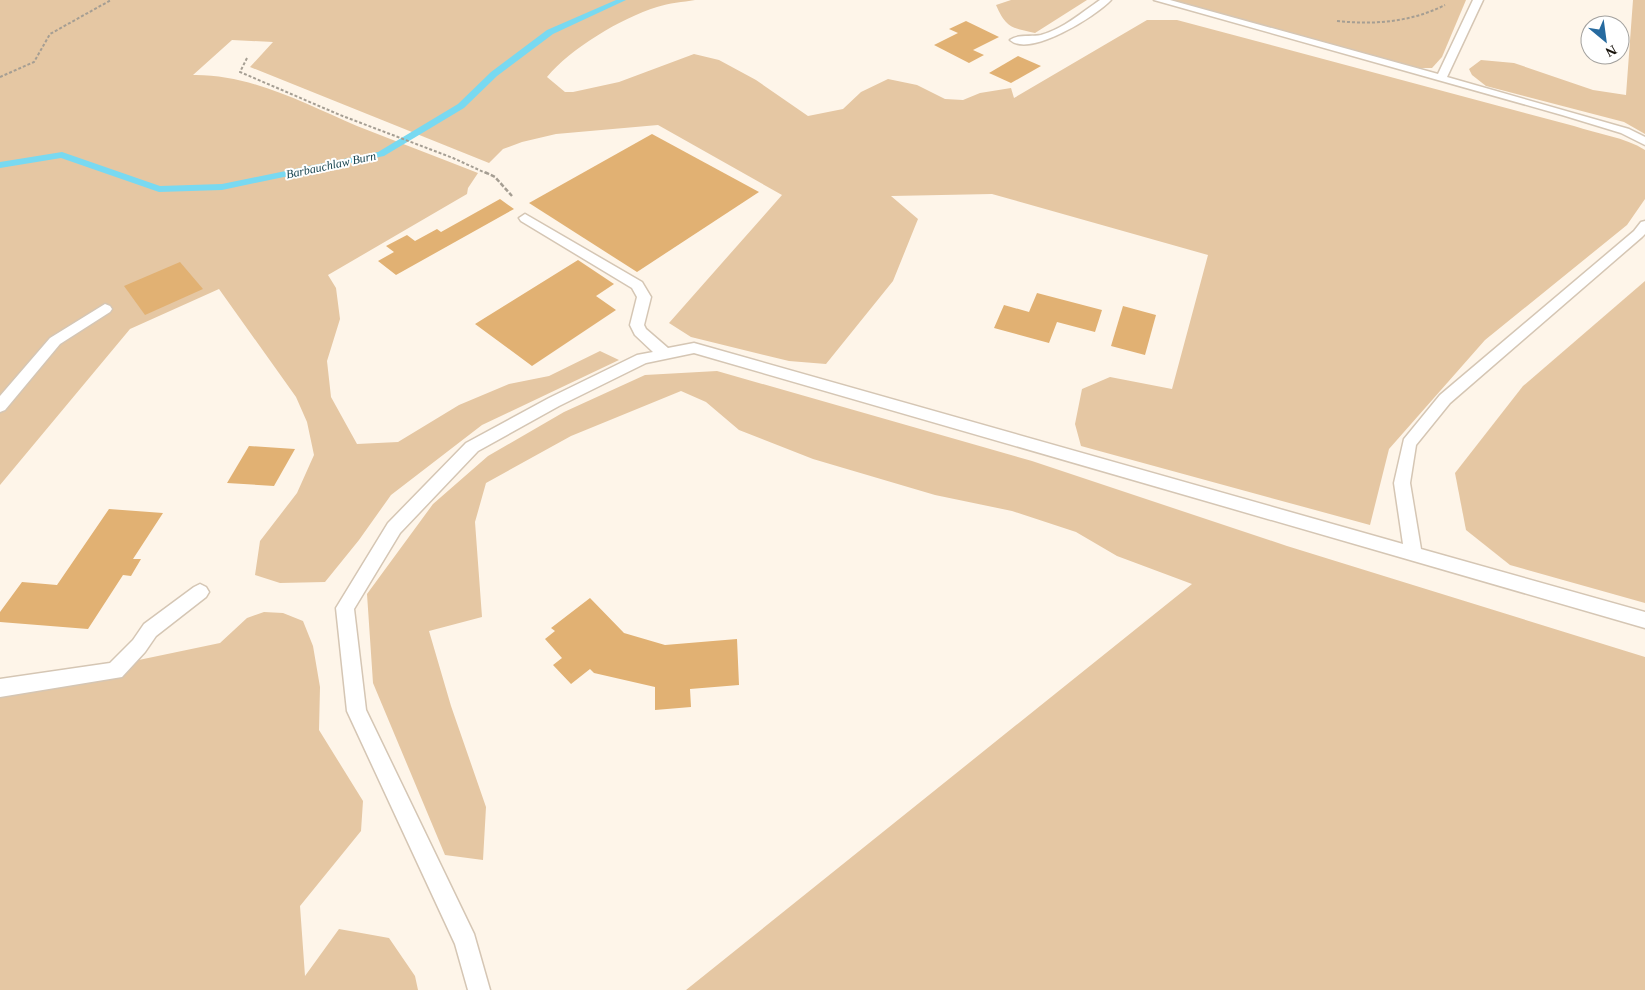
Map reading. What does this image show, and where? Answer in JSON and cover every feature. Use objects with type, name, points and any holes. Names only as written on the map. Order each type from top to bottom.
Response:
[{"type":"lane","points":[[1015,40],[1033,41],[1054,35],[1106,0]]},
{"type":"lane","points":[[1159,0],[1625,131],[1645,142]]},
{"type":"lane","points":[[1442,78],[1478,0]]},
{"type":"lane","points":[[525,218],[637,284],[644,297],[637,325],[640,332],[665,354]]},
{"type":"lane","points":[[1413,554],[1402,483],[1409,443],[1444,399],[1576,288],[1638,234],[1645,225]]},
{"type":"lane","points":[[0,406],[54,341],[105,309]]},
{"type":"lane","points":[[479,990],[466,942],[447,898],[358,711],[345,608],[394,528],[472,447],[554,402],[642,359],[694,348],[1645,620]]},
{"type":"lane","points":[[0,688],[115,671],[139,646],[150,630],[200,592]]},
{"type":"path","points":[[0,77],[34,62],[50,34],[111,0]]},
{"type":"path","points":[[1331,20],[1392,22],[1433,12],[1448,3]]},
{"type":"path","points":[[247,58],[240,72],[495,177],[510,193],[525,218]]},
{"type":"shaded area","points":[[0,0],[695,0],[657,7],[612,27],[582,45],[547,77],[565,92],[573,92],[619,82],[694,54],[719,60],[756,80],[808,116],[843,109],[861,92],[888,79],[917,85],[945,99],[963,100],[980,93],[1011,88],[1014,98],[1147,20],[1177,20],[1629,142],[1645,150],[1645,199],[1627,225],[1485,340],[1389,449],[1370,525],[1081,446],[1075,424],[1082,389],[1110,377],[1172,389],[1208,255],[992,194],[891,196],[918,219],[893,281],[826,364],[789,361],[691,337],[669,323],[782,195],[658,125],[556,134],[522,142],[503,149],[489,163],[250,67],[273,42],[232,40],[193,75],[236,79],[257,85],[478,173],[468,188],[467,194],[328,275],[336,288],[340,319],[327,361],[331,397],[357,444],[398,442],[459,405],[509,384],[549,376],[600,351],[619,360],[482,425],[391,495],[359,540],[325,582],[280,583],[255,575],[260,541],[297,493],[314,455],[307,422],[296,397],[219,289],[130,329],[0,485]]},
{"type":"shaded area","points":[[1011,0],[1087,0],[1035,33],[1015,28],[1003,18],[996,5]]},
{"type":"shaded area","points":[[1170,0],[1466,0],[1442,57],[1432,68],[1415,68]]},
{"type":"shaded area","points":[[1633,0],[1645,0],[1645,134],[1624,122],[1486,86],[1472,75],[1469,69],[1481,60],[1514,63],[1593,90],[1626,95],[1628,65],[1630,65]]},
{"type":"shaded area","points":[[1645,281],[1645,603],[1510,565],[1466,530],[1455,473],[1523,386]]},
{"type":"shaded area","points":[[717,371],[1032,461],[1287,546],[1645,657],[1645,990],[686,990],[1192,584],[1117,556],[1076,532],[1012,511],[935,495],[813,459],[739,430],[706,402],[681,391],[571,436],[486,483],[475,522],[482,617],[429,631],[451,706],[486,807],[483,860],[445,855],[373,683],[367,594],[433,504],[488,456],[564,412],[645,375]]},
{"type":"shaded area","points":[[264,612],[283,613],[303,621],[313,646],[320,687],[319,730],[363,801],[361,831],[300,906],[305,976],[339,929],[389,938],[415,976],[418,990],[0,990],[0,689],[220,643],[247,618]]},
{"type":"building","points":[[966,21],[999,37],[973,50],[984,55],[969,63],[934,45],[958,33],[949,29]]},
{"type":"building","points":[[1018,56],[1041,66],[1011,83],[989,73]]},
{"type":"building","points":[[652,134],[759,192],[637,272],[529,203]]},
{"type":"building","points":[[500,199],[514,209],[396,275],[378,261],[394,252],[386,246],[407,235],[415,241],[437,229],[441,232]]},
{"type":"building","points":[[578,260],[614,284],[596,296],[616,310],[532,366],[475,324]]},
{"type":"building","points":[[180,262],[203,289],[145,315],[124,286]]},
{"type":"building","points":[[1037,293],[1102,310],[1095,332],[1057,322],[1049,343],[994,328],[1004,305],[1029,312]]},
{"type":"building","points":[[1123,306],[1156,315],[1145,355],[1111,346]]},
{"type":"building","points":[[249,446],[295,449],[274,486],[227,483]]},
{"type":"building","points":[[109,509],[163,513],[133,559],[141,559],[131,576],[123,575],[88,629],[0,622],[0,612],[22,582],[57,585]]},
{"type":"building","points":[[590,598],[624,633],[665,645],[737,639],[739,685],[690,689],[691,707],[655,710],[655,687],[594,673],[590,669],[571,684],[553,665],[562,658],[545,639],[555,631],[551,628]]},
{"type":"waterway","name":"Barbauchlaw Burn","points":[[0,165],[62,155],[159,189],[222,187],[381,154],[461,106],[494,74],[550,32],[622,0]]}]
